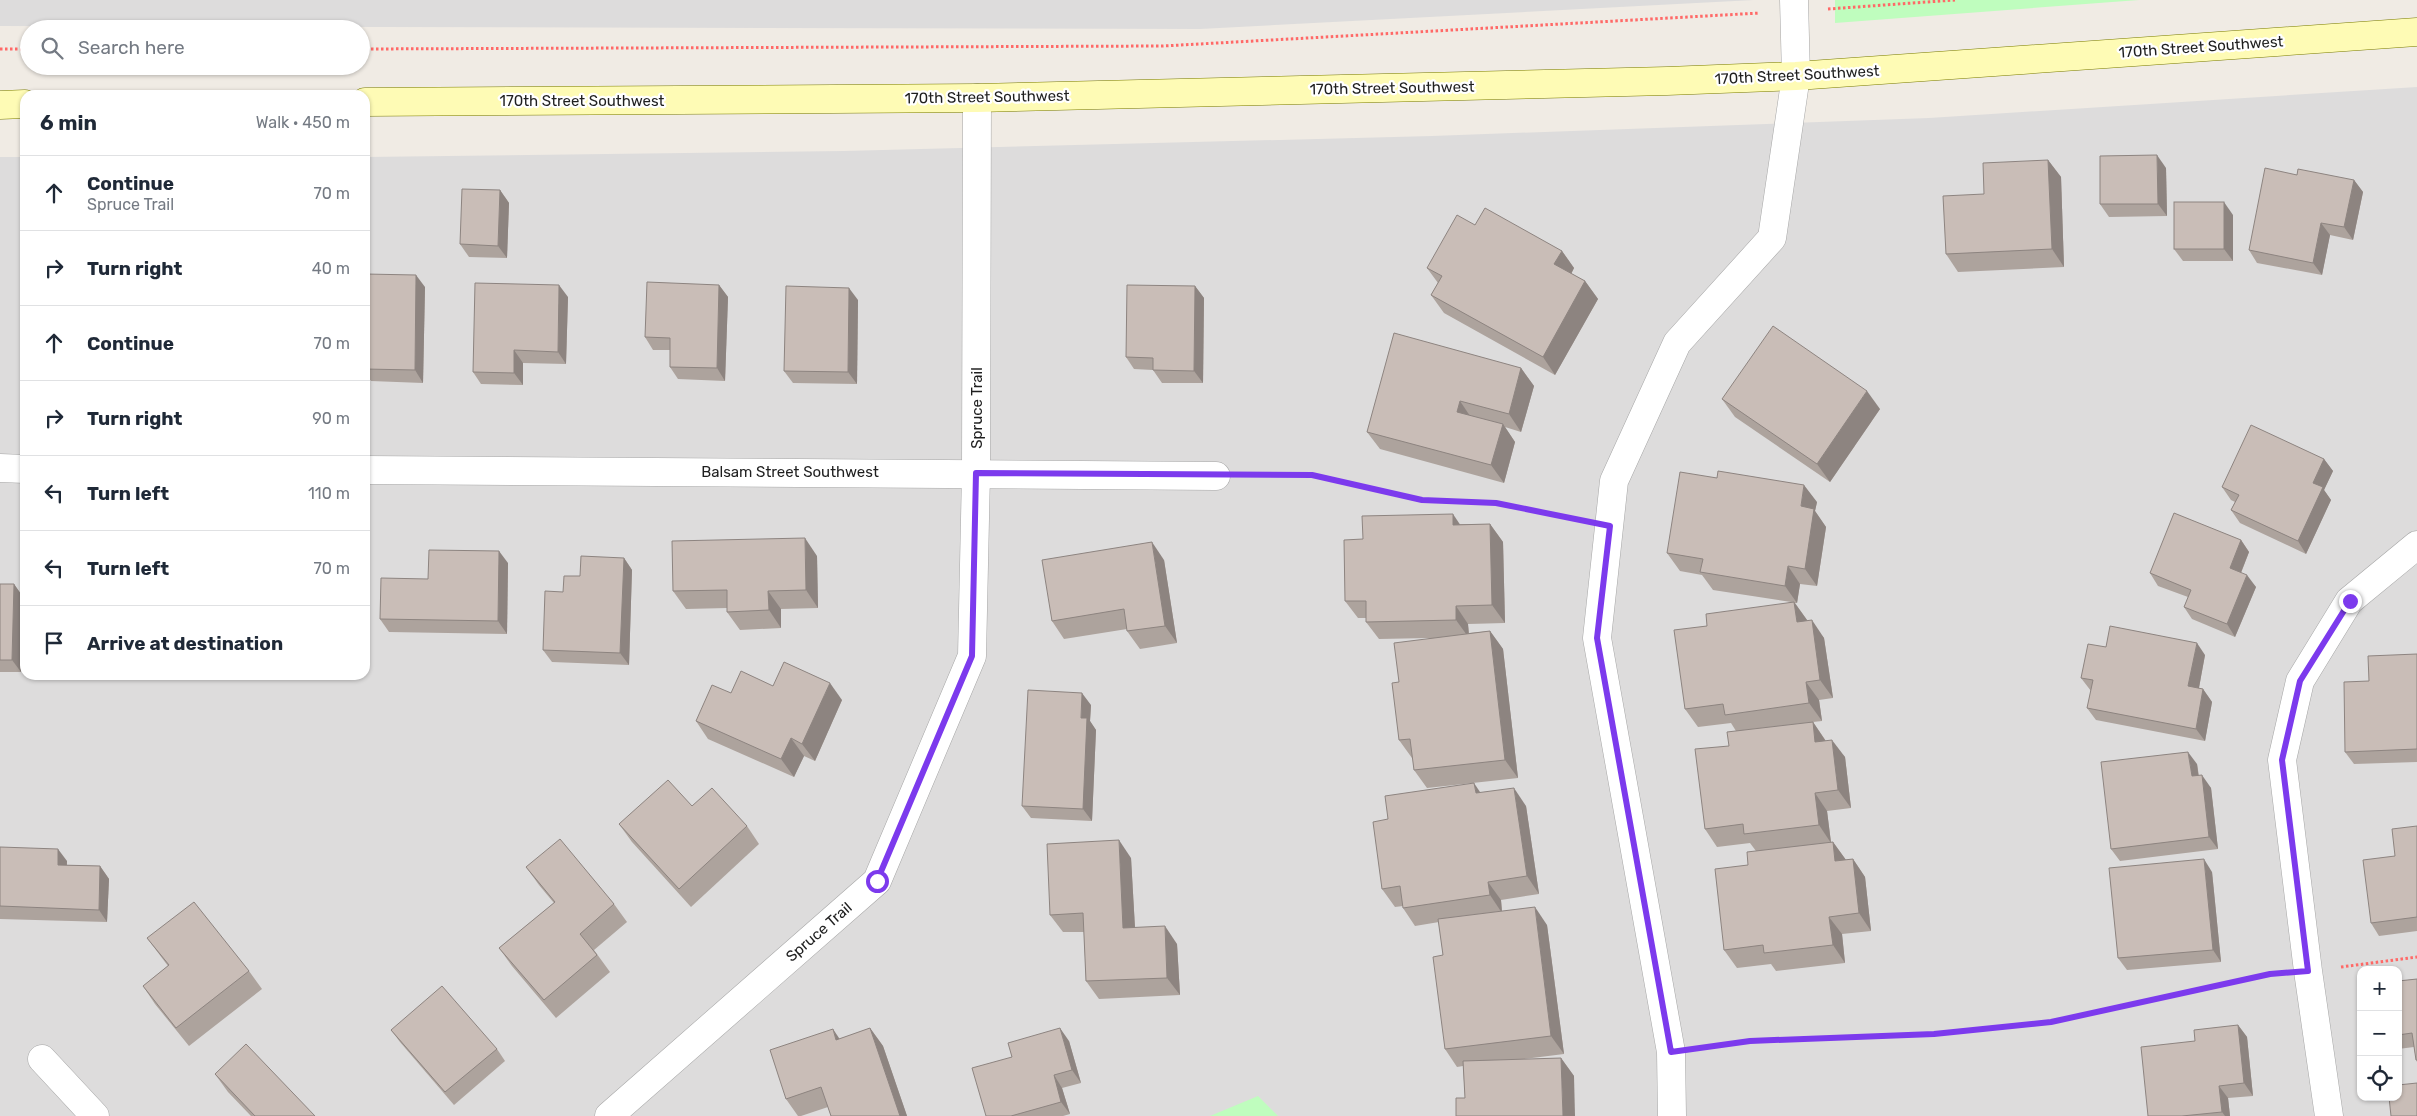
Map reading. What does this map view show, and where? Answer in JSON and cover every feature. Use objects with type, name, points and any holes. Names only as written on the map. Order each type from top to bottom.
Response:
[{"type":"street","points":[[1672,1116],[1671,1052],[1597,638],[1614,481],[1677,343],[1772,238],[1796,76],[1794,5]]},
{"type":"street","name":"170th Street Southwest","points":[[370,102],[977,98],[1796,76],[2417,32]]},
{"type":"street","name":"Spruce Trail","points":[[608,1116],[877,881],[972,656],[976,473],[977,98]]},
{"type":"street","points":[[0,105],[20,104]]},
{"type":"street","points":[[0,468],[20,468]]},
{"type":"street","name":"Balsam Street Southwest","points":[[370,470],[1216,476]]},
{"type":"street","points":[[2329,1116],[2308,971],[2282,760],[2300,681],[2350,601],[2417,545]]},
{"type":"street","points":[[42,1059],[95,1116]]},
{"type":"path","points":[[370,49],[1162,46],[1794,5],[1955,0]]},
{"type":"path","points":[[0,49],[20,49]]},
{"type":"path","points":[[1216,476],[1312,475],[1422,500],[1496,503],[1610,526]]},
{"type":"path","points":[[1671,1052],[1750,1041],[1934,1034],[2051,1022],[2270,974],[2417,957]]},
{"type":"shaded area","points":[[0,0],[1754,0],[1200,29],[370,27],[370,20],[20,20],[20,26],[0,26]]},
{"type":"shaded area","points":[[2417,87],[2417,1116],[0,1116],[0,157],[20,157],[20,680],[370,680],[370,157],[844,151],[1432,136],[1929,118]]},
{"type":"green space","points":[[1835,0],[2139,0],[1835,23]]},
{"type":"green space","points":[[1258,1096],[1278,1116],[1210,1116]]},
{"type":"building","points":[[2157,155],[2158,204],[2100,204],[2100,156]]},
{"type":"building","points":[[2048,160],[2052,249],[1946,254],[1943,196],[1984,194],[1983,163]]},
{"type":"building","points":[[2265,168],[2297,175],[2298,169],[2354,180],[2344,227],[2321,223],[2313,263],[2249,250]]},
{"type":"building","points":[[462,189],[500,190],[498,246],[460,244]]},
{"type":"building","points":[[2174,202],[2224,202],[2224,249],[2174,249]]},
{"type":"building","points":[[1485,208],[1562,251],[1554,264],[1585,281],[1543,357],[1431,295],[1442,276],[1427,268],[1457,215],[1475,225]]},
{"type":"building","points":[[370,274],[416,275],[415,370],[370,369]]},
{"type":"building","points":[[647,282],[719,285],[717,368],[670,367],[670,338],[645,337]]},
{"type":"building","points":[[475,283],[559,285],[558,352],[514,350],[514,373],[473,372]]},
{"type":"building","points":[[1127,285],[1195,286],[1194,371],[1153,370],[1153,358],[1126,357]]},
{"type":"building","points":[[786,286],[849,288],[848,372],[784,371]]},
{"type":"building","points":[[1773,326],[1867,391],[1817,464],[1722,399]]},
{"type":"building","points":[[1394,333],[1521,368],[1509,414],[1460,401],[1457,412],[1503,424],[1491,465],[1367,432]]},
{"type":"building","points":[[2251,425],[2324,459],[2313,483],[2323,487],[2298,541],[2231,510],[2239,495],[2222,487]]},
{"type":"building","points":[[1718,471],[1804,485],[1801,506],[1814,509],[1805,569],[1788,566],[1785,586],[1700,572],[1703,559],[1667,553],[1680,472],[1717,478]]},
{"type":"building","points":[[2174,513],[2241,540],[2230,568],[2247,575],[2227,624],[2184,607],[2191,590],[2150,573]]},
{"type":"building","points":[[1453,514],[1453,525],[1490,524],[1492,605],[1456,606],[1456,620],[1366,622],[1366,601],[1345,601],[1344,540],[1363,539],[1362,516]]},
{"type":"building","points":[[805,538],[806,590],[768,591],[769,610],[727,612],[727,590],[673,591],[672,541]]},
{"type":"building","points":[[1152,542],[1165,626],[1127,631],[1124,609],[1052,621],[1042,560]]},
{"type":"building","points":[[429,550],[499,551],[498,621],[380,619],[381,578],[428,579]]},
{"type":"building","points":[[581,556],[624,558],[620,653],[543,650],[545,591],[563,592],[564,576],[580,576]]},
{"type":"building","points":[[0,584],[14,584],[12,660],[0,660]]},
{"type":"building","points":[[1794,602],[1797,622],[1812,620],[1820,680],[1806,682],[1809,703],[1725,715],[1723,704],[1685,709],[1674,630],[1707,626],[1706,614]]},
{"type":"building","points":[[2110,626],[2197,643],[2188,686],[2203,689],[2196,729],[2087,708],[2093,680],[2081,678],[2088,644],[2106,647]]},
{"type":"building","points":[[1490,631],[1505,760],[1414,770],[1410,739],[1399,740],[1392,683],[1399,682],[1394,643]]},
{"type":"building","points":[[2417,654],[2417,749],[2345,752],[2344,682],[2369,681],[2368,656]]},
{"type":"building","points":[[784,662],[830,683],[802,744],[791,738],[781,759],[696,721],[712,685],[731,693],[741,671],[773,686]]},
{"type":"building","points":[[1028,690],[1082,693],[1081,718],[1087,718],[1083,809],[1022,806]]},
{"type":"building","points":[[1813,722],[1815,742],[1832,740],[1838,790],[1815,793],[1819,825],[1744,834],[1743,824],[1705,829],[1695,749],[1729,746],[1727,732]]},
{"type":"building","points":[[2188,752],[2192,776],[2202,775],[2209,837],[2111,849],[2101,762]]},
{"type":"building","points":[[668,780],[692,806],[712,788],[747,826],[679,889],[619,824]]},
{"type":"building","points":[[1474,783],[1476,793],[1514,788],[1527,876],[1488,882],[1490,895],[1403,908],[1400,886],[1382,889],[1373,822],[1388,819],[1385,796]]},
{"type":"building","points":[[2417,826],[2417,917],[2371,923],[2363,860],[2395,856],[2392,829]]},
{"type":"building","points":[[560,839],[614,904],[580,934],[597,955],[544,1000],[499,948],[555,902],[526,867]]},
{"type":"building","points":[[1119,840],[1123,928],[1165,926],[1167,978],[1086,981],[1083,913],[1050,915],[1047,844]]},
{"type":"building","points":[[1833,842],[1835,861],[1853,859],[1859,913],[1829,917],[1833,945],[1764,953],[1763,945],[1724,950],[1715,869],[1748,865],[1747,852]]},
{"type":"building","points":[[0,847],[58,849],[58,865],[100,866],[99,910],[0,906]]},
{"type":"building","points":[[2204,859],[2213,950],[2118,958],[2109,868]]},
{"type":"building","points":[[194,902],[249,971],[176,1028],[143,986],[169,965],[147,938]]},
{"type":"building","points":[[1535,907],[1551,1036],[1445,1049],[1433,957],[1443,955],[1438,919]]},
{"type":"building","points":[[2417,979],[2417,1060],[2412,1033],[2402,1034],[2402,981]]},
{"type":"building","points":[[442,986],[497,1049],[445,1092],[391,1030]]},
{"type":"building","points":[[2238,1025],[2244,1083],[2219,1086],[2222,1112],[2182,1116],[2148,1116],[2141,1047],[2195,1041],[2194,1030]]},
{"type":"building","points":[[870,1028],[900,1116],[831,1116],[821,1087],[786,1099],[770,1050],[833,1029],[836,1040]]},
{"type":"building","points":[[1060,1028],[1072,1070],[1054,1075],[1061,1102],[1011,1116],[986,1116],[972,1068],[1012,1057],[1008,1043]]},
{"type":"building","points":[[246,1044],[315,1116],[255,1116],[215,1074]]},
{"type":"building","points":[[1561,1058],[1563,1116],[1456,1116],[1456,1098],[1465,1098],[1463,1061]]},
{"type":"building","points":[[2417,1083],[2417,1116],[2391,1116],[2389,1101],[2402,1101],[2402,1085]]},
{"type":"route","points":[[877,881],[972,656],[976,473],[1216,476],[1312,475],[1422,500],[1496,503],[1610,526],[1597,638],[1671,1052],[1750,1041],[1934,1034],[2051,1022],[2270,974],[2308,971],[2282,760],[2300,681],[2350,601]]}]
